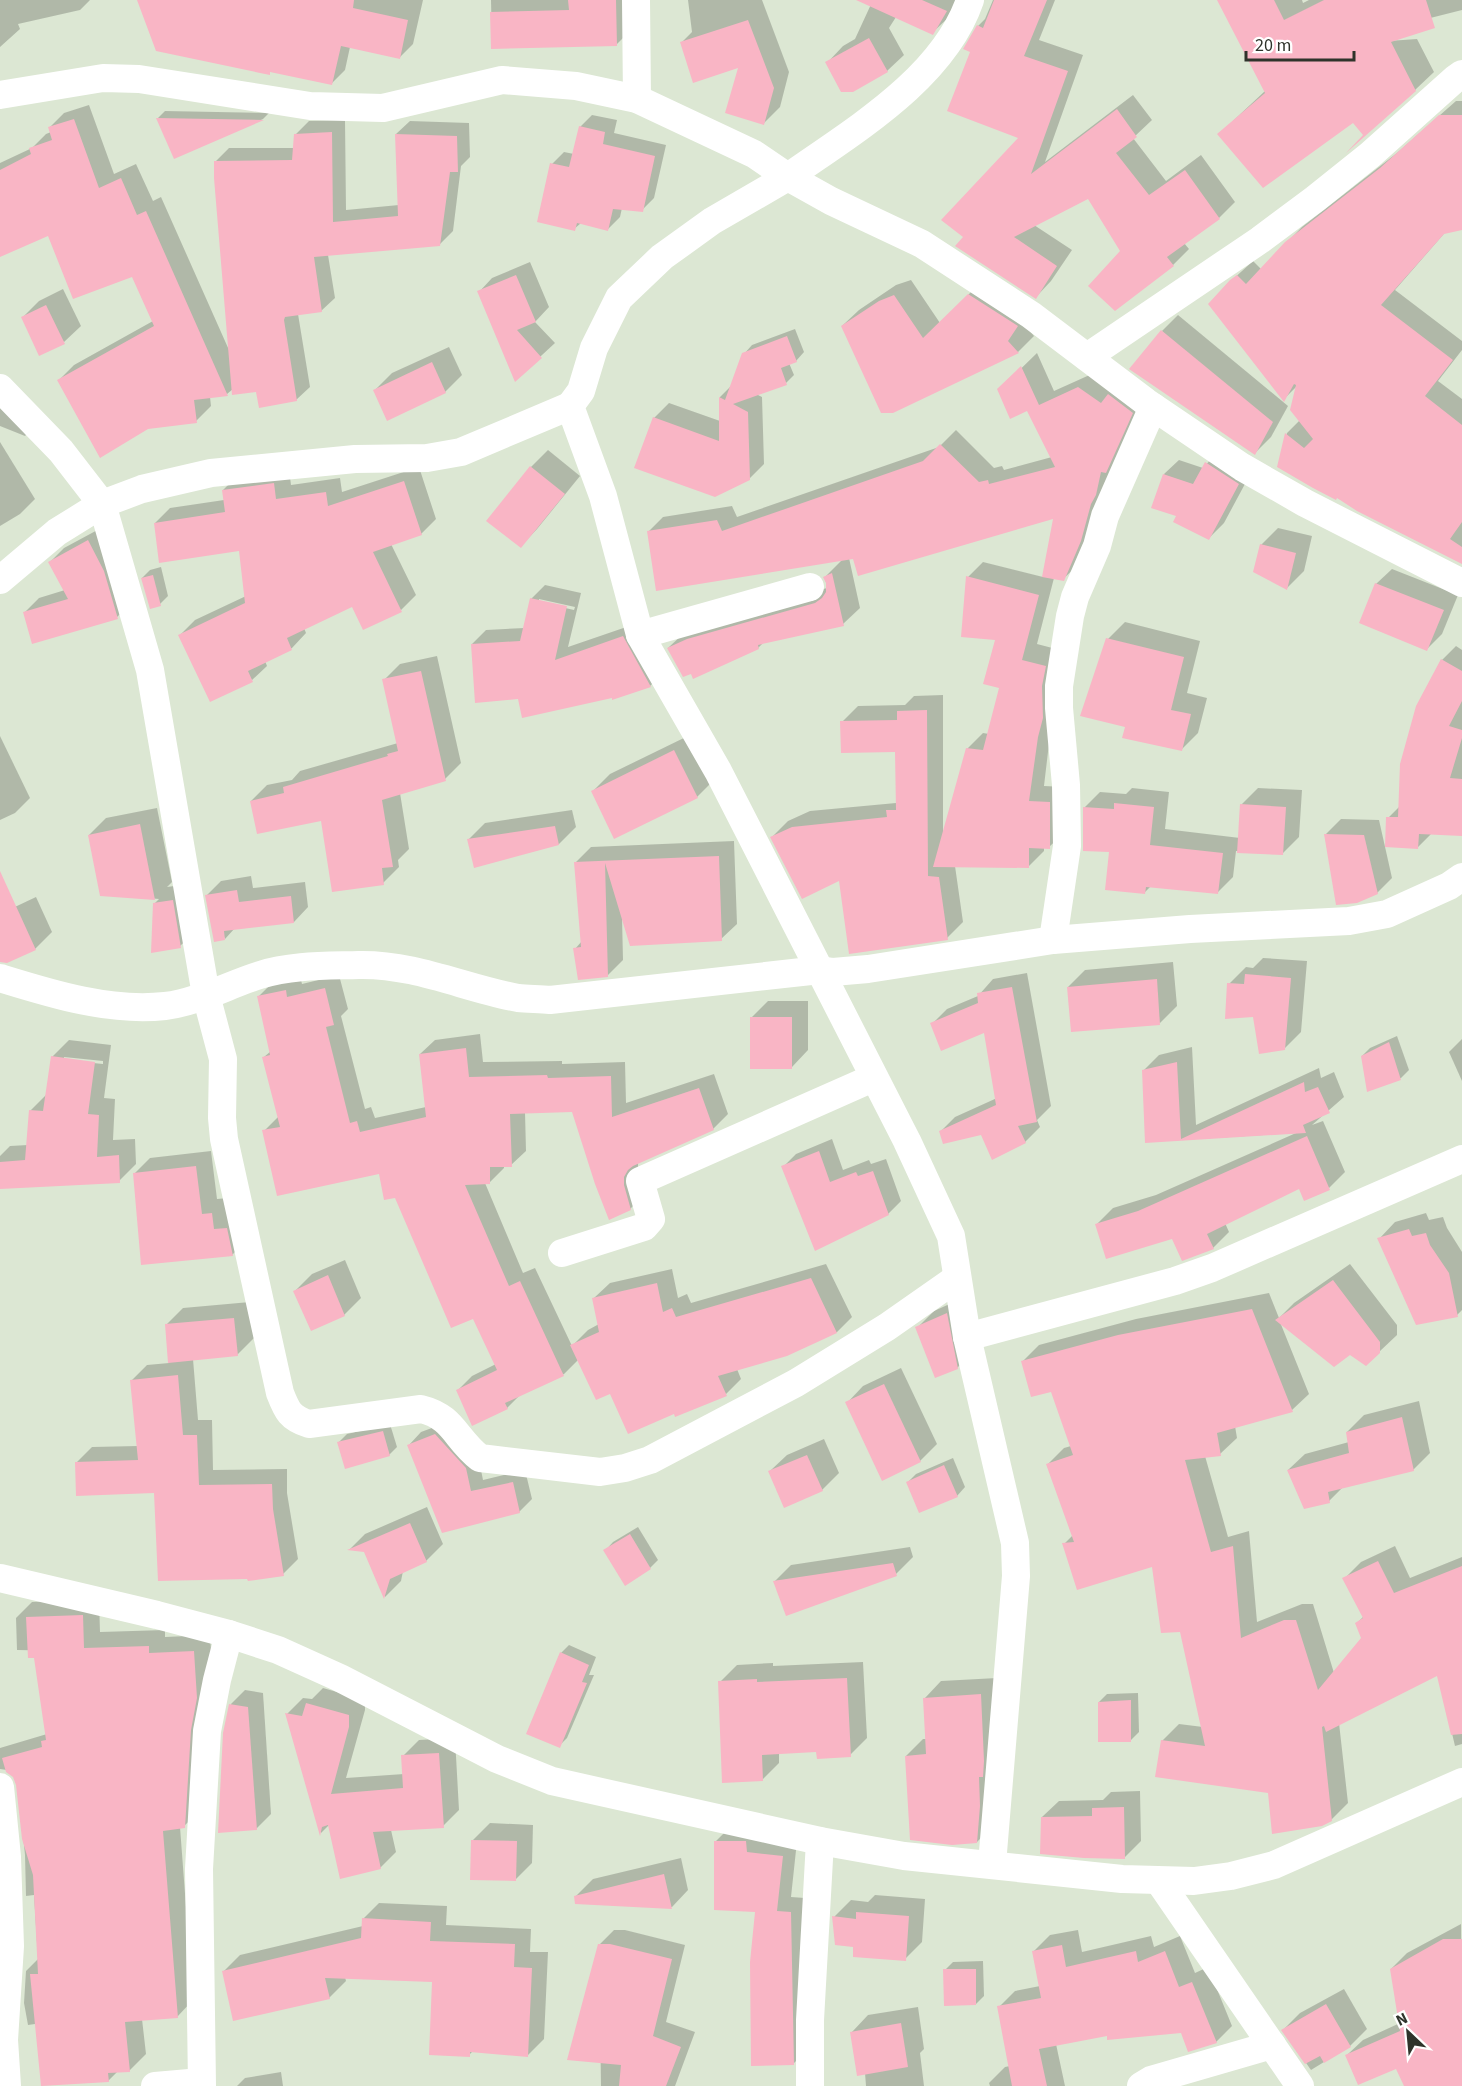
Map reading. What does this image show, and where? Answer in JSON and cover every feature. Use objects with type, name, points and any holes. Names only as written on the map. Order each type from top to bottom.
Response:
[{"type":"street","points":[[636,0],[638,99]]},
{"type":"street","points":[[0,580],[57,532],[102,504],[142,489],[211,473],[356,459],[427,458],[461,452],[570,406],[581,391],[594,348],[619,298],[670,251],[712,221],[788,177],[891,102],[927,69],[951,39],[970,0]]},
{"type":"street","points":[[1087,357],[1278,226],[1370,155],[1462,74]]},
{"type":"street","points":[[0,95],[103,78],[139,79],[310,106],[383,108],[502,80],[576,86],[638,99],[754,154],[788,177],[831,201],[922,244],[1031,315],[1191,434],[1305,503],[1462,583]]},
{"type":"street","points":[[0,388],[61,451],[102,504],[150,670],[206,995],[223,1059],[222,1118],[231,1178],[280,1393],[287,1410],[296,1420],[309,1424],[421,1409],[435,1412],[447,1420],[468,1449],[480,1458],[600,1472],[625,1468],[672,1449],[796,1383],[887,1327],[957,1278]]},
{"type":"street","points":[[570,406],[603,496],[640,635],[718,771],[907,1141],[951,1236],[967,1337],[1015,1543],[1016,1576],[992,1864]]},
{"type":"street","points":[[1053,940],[1067,846],[1066,785],[1059,686],[1070,616],[1075,597],[1097,546],[1105,516],[1153,406]]},
{"type":"street","points":[[640,635],[810,587]]},
{"type":"street","points":[[0,978],[41,991],[105,1005],[166,1006],[287,968],[361,965],[404,968],[518,998],[550,1000],[820,970],[833,972],[868,969],[1053,940],[1190,929],[1349,921],[1387,914],[1449,886],[1462,877]]},
{"type":"street","points":[[562,1253],[644,1227],[651,1218],[640,1181],[873,1078]]},
{"type":"street","points":[[967,1337],[1175,1281],[1212,1268],[1462,1158]]},
{"type":"street","points":[[0,1578],[229,1634],[278,1650],[340,1678],[523,1771],[552,1781],[820,1841],[904,1856],[1122,1879],[1194,1881],[1222,1878],[1274,1865],[1462,1782]]},
{"type":"street","points":[[155,2086],[202,2084],[199,1869],[207,1731],[229,1634]]},
{"type":"street","points":[[0,1787],[7,1857],[4,2040],[7,2086]]},
{"type":"street","points":[[810,2086],[810,2020],[820,1841]]},
{"type":"street","points":[[1159,1881],[1300,2086]]},
{"type":"street","points":[[1141,2086],[1151,2080],[1272,2045]]},
{"type":"building","points":[[137,0],[354,0],[353,8],[408,20],[400,59],[341,46],[332,85],[270,72],[270,75],[156,51]]},
{"type":"building","points":[[568,0],[616,0],[617,46],[491,49],[490,12],[569,10]]},
{"type":"building","points":[[856,0],[922,0],[947,11],[933,35]]},
{"type":"building","points":[[994,0],[1047,0],[1024,56],[1068,71],[1031,174],[1117,109],[1137,137],[1116,153],[1149,195],[1185,170],[1220,219],[1167,257],[1174,266],[1115,311],[1088,286],[1120,251],[1088,199],[1014,237],[1057,266],[1036,299],[955,246],[963,237],[941,220],[1018,138],[947,111],[970,52],[963,49],[977,25],[983,28]]},
{"type":"building","points":[[1217,0],[1274,0],[1284,20],[1324,0],[1426,0],[1435,28],[1391,42],[1416,91],[1346,153],[1363,135],[1353,123],[1263,188],[1217,134],[1265,93]]},
{"type":"building","points":[[748,20],[774,88],[764,125],[725,113],[738,68],[693,83],[680,42]]},
{"type":"building","points":[[869,38],[888,72],[853,92],[841,92],[825,62]]},
{"type":"building","points":[[1439,115],[1462,115],[1462,230],[1444,234],[1381,305],[1453,360],[1425,396],[1462,425],[1462,522],[1450,539],[1462,547],[1462,564],[1357,511],[1337,498],[1336,500],[1313,488],[1277,467],[1285,433],[1304,448],[1313,439],[1290,410],[1296,385],[1294,384],[1284,402],[1208,304],[1237,275],[1246,284],[1285,242],[1380,168]]},
{"type":"building","points":[[156,118],[264,120],[174,159]]},
{"type":"building","points":[[74,119],[99,188],[121,178],[137,215],[146,211],[228,396],[194,400],[197,423],[148,429],[100,458],[57,380],[154,326],[132,277],[73,299],[48,236],[0,257],[0,170],[31,154],[29,148],[52,140],[48,127]]},
{"type":"building","points":[[579,126],[605,132],[603,144],[655,156],[643,212],[613,209],[608,231],[577,223],[575,231],[537,222],[550,163],[569,167]]},
{"type":"building","points":[[332,132],[333,222],[398,216],[395,134],[457,136],[458,172],[450,172],[440,246],[314,257],[322,312],[285,317],[284,320],[297,401],[259,408],[256,392],[232,395],[214,161],[292,160],[294,134]]},
{"type":"building","points":[[516,275],[536,322],[517,330],[542,358],[515,382],[477,291]]},
{"type":"building","points":[[968,294],[1018,326],[1008,341],[1019,353],[893,413],[881,413],[841,326],[879,301],[894,295],[923,338]]},
{"type":"building","points":[[46,305],[65,344],[39,356],[21,317]]},
{"type":"building","points":[[1161,330],[1273,422],[1255,455],[1129,369]]},
{"type":"building","points":[[787,336],[797,362],[781,368],[787,385],[733,404],[748,412],[750,480],[715,497],[634,468],[653,417],[719,441],[719,397],[725,400],[742,353]]},
{"type":"building","points":[[432,362],[446,393],[387,421],[373,390]]},
{"type":"building","points":[[1021,366],[1039,405],[1078,387],[1101,403],[1108,394],[1133,413],[1106,473],[1101,472],[1081,541],[1064,581],[1042,577],[1053,519],[858,576],[853,559],[656,591],[647,531],[717,520],[722,531],[923,461],[940,444],[979,482],[988,480],[989,484],[1055,467],[1027,411],[1010,419],[997,389]]},
{"type":"building","points":[[1205,462],[1239,484],[1209,540],[1173,522],[1176,516],[1151,508],[1163,474],[1193,484]]},
{"type":"building","points":[[530,466],[565,494],[521,548],[486,521]]},
{"type":"building","points":[[404,481],[422,535],[373,552],[402,612],[363,630],[352,607],[287,638],[292,650],[248,671],[253,682],[210,702],[178,635],[245,603],[239,551],[159,563],[154,523],[225,512],[222,490],[274,483],[276,499],[326,492],[328,506]]},
{"type":"building","points":[[88,540],[104,571],[118,619],[32,644],[23,612],[68,599],[48,562]]},
{"type":"building","points":[[1260,544],[1296,553],[1287,590],[1253,572]]},
{"type":"building","points":[[832,573],[844,626],[758,645],[759,649],[693,679],[691,674],[683,677],[667,648],[687,639],[815,603],[826,592],[823,577]]},
{"type":"building","points":[[153,575],[161,606],[150,609],[141,578]]},
{"type":"building","points":[[966,576],[1039,595],[1022,660],[1046,666],[1042,686],[1043,718],[1029,801],[1050,802],[1050,849],[1029,848],[1029,868],[933,867],[966,748],[983,750],[999,688],[983,684],[995,640],[961,637]]},
{"type":"building","points":[[1375,583],[1444,610],[1427,651],[1359,623]]},
{"type":"building","points":[[530,598],[567,606],[555,660],[623,636],[651,687],[612,700],[612,698],[522,718],[518,699],[475,703],[471,644],[520,641]]},
{"type":"building","points":[[1106,638],[1184,657],[1171,710],[1191,714],[1182,751],[1122,738],[1125,727],[1080,716]]},
{"type":"building","points":[[1441,659],[1462,671],[1462,701],[1449,726],[1462,730],[1462,738],[1450,778],[1462,779],[1462,836],[1419,834],[1418,849],[1385,847],[1386,817],[1398,817],[1400,764],[1416,706]]},
{"type":"building","points":[[421,671],[446,781],[382,800],[393,867],[382,868],[384,885],[332,892],[321,821],[257,834],[250,801],[284,793],[283,787],[398,751],[382,679]]},
{"type":"building","points":[[927,710],[928,876],[939,877],[948,940],[849,954],[839,881],[802,899],[770,837],[792,827],[887,817],[886,810],[896,810],[895,752],[841,753],[840,721],[897,720],[897,711]]},
{"type":"building","points":[[674,750],[698,798],[614,839],[591,791]]},
{"type":"building","points":[[1114,803],[1154,807],[1150,845],[1223,853],[1218,894],[1146,887],[1145,894],[1105,890],[1109,852],[1083,851],[1083,807],[1114,809]]},
{"type":"building","points":[[1240,804],[1286,807],[1283,855],[1237,853]]},
{"type":"building","points":[[140,824],[155,900],[100,896],[88,835]]},
{"type":"building","points":[[555,826],[559,845],[474,868],[467,839]]},
{"type":"building","points":[[1324,834],[1364,835],[1378,894],[1357,903],[1336,905]]},
{"type":"building","points":[[719,856],[722,941],[630,946],[605,863],[608,977],[578,980],[573,948],[581,947],[574,862]]},
{"type":"building","points":[[0,871],[36,950],[7,963],[0,962]]},
{"type":"building","points":[[237,890],[239,902],[291,896],[294,923],[224,931],[225,940],[214,942],[205,895]]},
{"type":"building","points":[[173,900],[181,948],[151,953],[153,903]]},
{"type":"building","points":[[1245,974],[1291,978],[1285,1050],[1259,1054],[1253,1017],[1225,1019],[1227,983],[1244,984]]},
{"type":"building","points":[[1157,979],[1160,1025],[1071,1032],[1067,987]]},
{"type":"building","points":[[1012,987],[1037,1122],[1018,1126],[1026,1143],[992,1160],[981,1135],[943,1144],[939,1131],[996,1105],[984,1033],[941,1051],[930,1023],[978,1003],[977,993]]},
{"type":"building","points":[[325,988],[334,1025],[326,1027],[350,1123],[357,1121],[360,1132],[426,1117],[419,1054],[466,1048],[469,1077],[611,1076],[612,1117],[699,1088],[714,1130],[628,1170],[624,1177],[624,1185],[631,1210],[609,1220],[572,1112],[510,1114],[512,1167],[490,1167],[490,1184],[465,1185],[509,1286],[520,1281],[564,1376],[505,1403],[508,1409],[472,1426],[456,1390],[497,1370],[473,1319],[451,1328],[395,1198],[384,1200],[379,1174],[277,1196],[262,1130],[280,1127],[262,1057],[270,1055],[257,996],[286,990],[287,997]]},
{"type":"building","points":[[750,1017],[792,1017],[792,1069],[750,1069]]},
{"type":"building","points":[[1389,1042],[1401,1080],[1367,1092],[1361,1056]]},
{"type":"building","points":[[51,1056],[95,1062],[88,1114],[99,1115],[97,1157],[119,1155],[120,1183],[0,1189],[0,1162],[25,1160],[29,1110],[43,1111]]},
{"type":"building","points":[[1177,1062],[1181,1139],[1304,1082],[1305,1092],[1318,1087],[1330,1113],[1303,1125],[1306,1133],[1145,1143],[1142,1070]]},
{"type":"building","points":[[1307,1136],[1330,1190],[1304,1201],[1299,1189],[1207,1234],[1214,1249],[1182,1261],[1172,1239],[1106,1259],[1095,1224],[1138,1211]]},
{"type":"building","points":[[819,1151],[830,1182],[856,1172],[858,1176],[873,1171],[889,1215],[815,1251],[781,1166]]},
{"type":"building","points":[[196,1166],[202,1214],[212,1213],[214,1229],[227,1228],[233,1256],[141,1265],[133,1173]]},
{"type":"building","points":[[1409,1229],[1412,1236],[1426,1233],[1430,1245],[1449,1273],[1458,1317],[1416,1325],[1377,1238]]},
{"type":"building","points":[[328,1275],[345,1316],[311,1331],[293,1291]]},
{"type":"building","points":[[811,1278],[837,1333],[787,1356],[718,1376],[727,1396],[675,1417],[674,1414],[628,1434],[610,1394],[596,1400],[570,1345],[599,1332],[592,1298],[657,1283],[663,1312],[672,1308],[676,1317]]},
{"type":"building","points":[[1333,1280],[1380,1342],[1380,1353],[1366,1366],[1350,1355],[1334,1367],[1275,1320]]},
{"type":"building","points":[[1252,1309],[1293,1412],[1217,1433],[1221,1456],[1185,1460],[1211,1552],[1233,1546],[1241,1638],[1284,1620],[1296,1620],[1318,1690],[1361,1638],[1355,1623],[1363,1618],[1342,1578],[1378,1561],[1394,1593],[1462,1566],[1462,1734],[1451,1735],[1437,1676],[1326,1732],[1324,1726],[1322,1727],[1332,1821],[1322,1826],[1272,1834],[1268,1793],[1155,1777],[1161,1740],[1205,1746],[1180,1632],[1161,1633],[1152,1567],[1077,1590],[1062,1543],[1074,1542],[1046,1464],[1073,1455],[1051,1392],[1031,1397],[1021,1361],[1118,1335]]},
{"type":"building","points":[[947,1313],[958,1369],[935,1378],[915,1327]]},
{"type":"building","points":[[234,1318],[238,1356],[168,1363],[165,1324]]},
{"type":"building","points":[[178,1375],[183,1435],[197,1435],[199,1485],[272,1484],[273,1509],[284,1576],[248,1581],[247,1579],[158,1581],[154,1493],[76,1496],[75,1462],[138,1460],[130,1380]]},
{"type":"building","points":[[884,1384],[921,1462],[882,1481],[845,1402]]},
{"type":"building","points":[[1402,1417],[1414,1471],[1328,1492],[1330,1503],[1304,1509],[1287,1470],[1349,1453],[1346,1432]]},
{"type":"building","points":[[383,1431],[390,1456],[345,1469],[337,1442]]},
{"type":"building","points":[[435,1434],[466,1468],[471,1491],[513,1482],[520,1513],[442,1533],[407,1445]]},
{"type":"building","points":[[807,1455],[823,1491],[784,1508],[768,1471]]},
{"type":"building","points":[[944,1465],[958,1497],[919,1513],[906,1482]]},
{"type":"building","points":[[410,1523],[427,1562],[390,1579],[384,1599],[364,1552],[347,1550]]},
{"type":"building","points":[[630,1534],[651,1569],[625,1586],[603,1550]]},
{"type":"building","points":[[893,1563],[897,1576],[786,1616],[773,1581]]},
{"type":"building","points":[[83,1615],[84,1648],[149,1646],[149,1653],[194,1651],[197,1698],[191,1730],[185,1828],[163,1831],[178,2018],[125,2022],[130,2072],[108,2073],[109,2082],[41,2086],[30,1974],[38,1974],[33,1875],[22,1839],[16,1785],[13,1777],[6,1772],[2,1758],[42,1747],[41,1741],[46,1740],[34,1658],[28,1658],[26,1617]]},
{"type":"building","points":[[560,1652],[589,1665],[582,1682],[587,1683],[560,1748],[526,1734]]},
{"type":"building","points":[[847,1678],[851,1757],[817,1759],[816,1752],[762,1755],[763,1781],[722,1783],[718,1681],[757,1679],[757,1682]]},
{"type":"building","points":[[981,1694],[984,1761],[983,1777],[979,1777],[980,1806],[977,1843],[952,1845],[910,1840],[905,1756],[926,1754],[923,1698]]},
{"type":"building","points":[[1131,1700],[1131,1742],[1098,1742],[1098,1702]]},
{"type":"building","points":[[306,1703],[349,1715],[349,1727],[331,1794],[403,1788],[401,1755],[439,1753],[444,1828],[373,1832],[381,1869],[340,1879],[328,1825],[322,1827],[320,1836],[285,1713],[302,1716]]},
{"type":"building","points":[[229,1704],[248,1707],[257,1830],[218,1833],[223,1733]]},
{"type":"building","points":[[1124,1807],[1125,1859],[1040,1854],[1041,1817],[1092,1816],[1092,1808]]},
{"type":"building","points":[[471,1840],[517,1841],[516,1881],[470,1880]]},
{"type":"building","points":[[714,1841],[746,1841],[747,1852],[783,1856],[777,1911],[791,1912],[794,2065],[751,2066],[750,1962],[755,1912],[714,1910]]},
{"type":"building","points":[[664,1874],[672,1909],[575,1904],[574,1896]]},
{"type":"building","points":[[856,1912],[909,1916],[906,1961],[853,1957],[853,1947],[835,1945],[832,1916],[856,1919]]},
{"type":"building","points":[[362,1918],[431,1922],[430,1941],[515,1944],[514,1967],[532,1968],[528,2057],[470,2052],[470,2057],[429,2055],[432,1982],[325,1978],[330,1999],[233,2021],[222,1971],[361,1938]]},
{"type":"building","points":[[1443,1939],[1462,1939],[1462,2086],[1404,2086],[1396,2069],[1358,2085],[1345,2055],[1400,2031],[1390,1969]]},
{"type":"building","points":[[598,1944],[610,1944],[672,1959],[653,2036],[681,2047],[666,2086],[619,2086],[621,2065],[567,2060]]},
{"type":"building","points":[[1062,1945],[1066,1967],[1136,1951],[1138,1962],[1165,1951],[1179,1987],[1192,1982],[1217,2043],[1188,2052],[1181,2033],[1107,2040],[1107,2036],[1039,2049],[1047,2086],[1012,2086],[997,2006],[1041,1998],[1032,1951]]},
{"type":"building","points":[[943,1969],[976,1969],[976,2005],[944,2006]]},
{"type":"building","points":[[1326,2004],[1351,2047],[1324,2063],[1320,2056],[1305,2064],[1281,2030]]},
{"type":"building","points":[[901,2023],[908,2067],[857,2076],[850,2032]]}]
